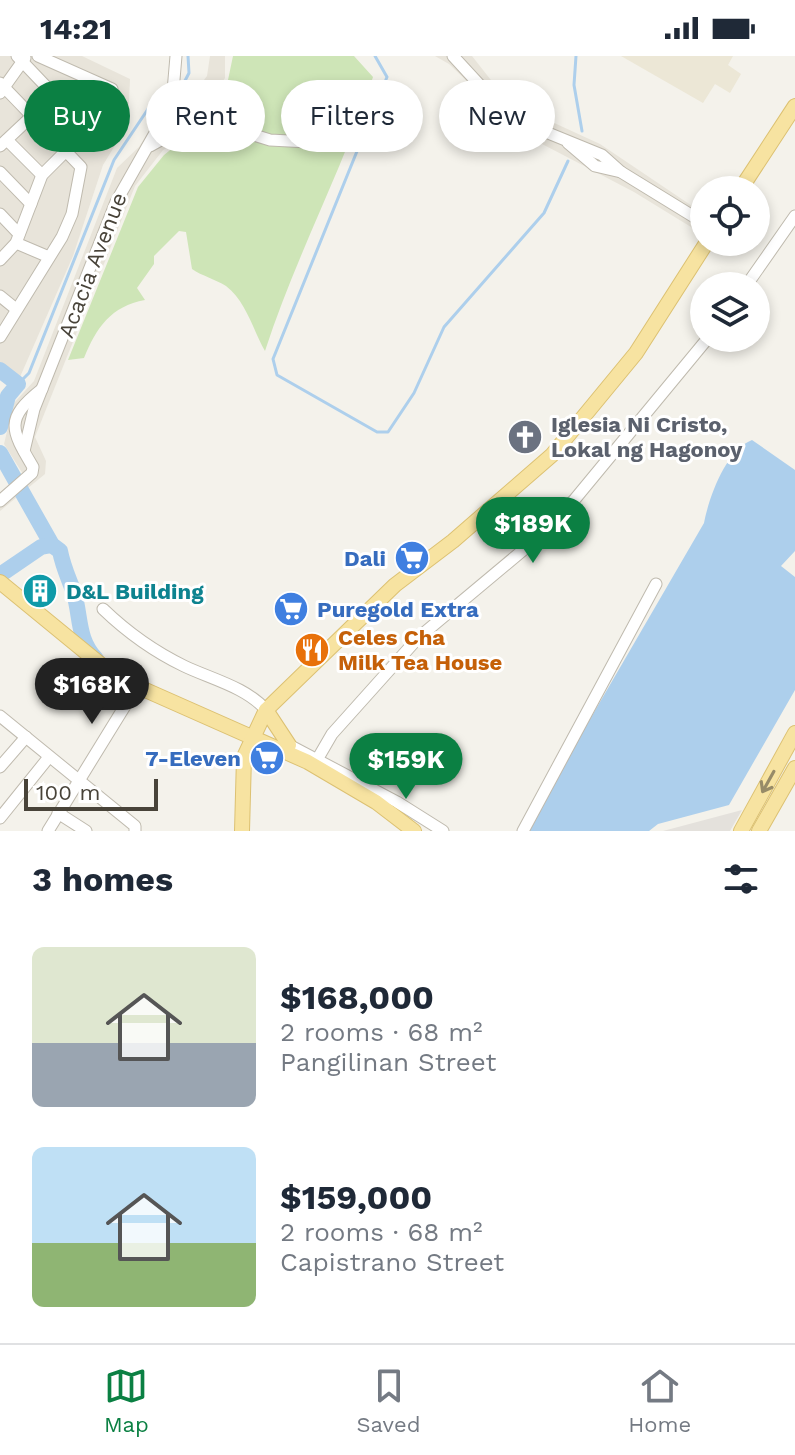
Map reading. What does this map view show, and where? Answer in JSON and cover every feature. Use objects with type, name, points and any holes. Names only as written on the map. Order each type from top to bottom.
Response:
[{"type":"main road","points":[[749,176],[795,106]]},
{"type":"main road","points":[[245,754],[258,724],[395,585],[463,533],[552,455],[636,353],[698,256]]},
{"type":"main road","points":[[2,589],[98,665],[136,688],[227,727],[243,744],[245,754],[242,831]]},
{"type":"main road","points":[[258,724],[289,745]]},
{"type":"main road","points":[[227,727],[258,724],[376,802],[414,831]]},
{"type":"main road","points":[[741,831],[795,733]]},
{"type":"main road","points":[[759,831],[795,768]]},
{"type":"street","points":[[38,56],[92,80]]},
{"type":"street","name":"Acacia Avenue","points":[[174,80],[176,56]]},
{"type":"street","points":[[453,56],[499,106],[526,124],[567,143],[595,166],[621,172],[690,214]]},
{"type":"street","points":[[24,109],[2,88],[22,58],[42,80]]},
{"type":"street","points":[[24,124],[4,143],[42,175]]},
{"type":"street","name":"Acacia Avenue","points":[[5,497],[24,482],[33,467],[15,439],[22,407],[43,389],[126,179],[146,150]]},
{"type":"street","points":[[1,257],[18,238],[42,175],[65,152]]},
{"type":"street","points":[[0,337],[72,214],[81,167],[67,152]]},
{"type":"street","points":[[0,172],[31,204]]},
{"type":"street","points":[[0,214],[18,238],[49,257]]},
{"type":"street","points":[[756,272],[795,216]]},
{"type":"street","points":[[0,296],[16,309]]},
{"type":"street","points":[[315,762],[341,723],[418,638],[531,544],[575,499],[696,352]]},
{"type":"street","points":[[523,831],[656,584]]},
{"type":"street","points":[[103,609],[135,639],[181,665],[246,694],[258,724]]},
{"type":"street","points":[[48,831],[136,688]]},
{"type":"street","points":[[0,716],[77,782],[135,826],[135,831]]},
{"type":"street","points":[[0,767],[26,737]]},
{"type":"street","points":[[289,745],[438,830]]},
{"type":"street","points":[[0,818],[49,757]]},
{"type":"street","points":[[58,813],[86,831]]},
{"type":"shaded area","points":[[0,56],[82,56],[130,80],[24,80],[24,152],[111,152],[103,165],[73,256],[20,377],[0,365]]},
{"type":"shaded area","points":[[210,56],[225,56],[224,80],[204,80]]},
{"type":"shaded area","points":[[435,56],[472,56],[491,80],[466,80]]},
{"type":"shaded area","points":[[621,56],[733,56],[728,65],[741,74],[730,93],[715,84],[703,103]]},
{"type":"shaded area","points":[[555,123],[600,144],[690,205],[690,226],[634,192],[555,151]]},
{"type":"shaded area","points":[[146,136],[146,152],[161,152],[135,186],[35,437],[46,461],[45,474],[0,511],[0,493],[23,474],[4,444],[14,403],[34,381],[117,168]]},
{"type":"shaded area","points":[[742,810],[730,831],[663,831]]},
{"type":"green space","points":[[233,56],[354,56],[373,77],[372,80],[281,80],[281,152],[344,152],[265,351],[233,292],[192,269],[186,232],[179,231],[154,256],[154,264],[137,288],[145,300],[114,313],[94,337],[84,358],[68,360],[138,187],[164,155],[168,152],[265,152],[265,80],[228,80]]},
{"type":"water","points":[[752,440],[795,470],[795,551],[781,566],[795,577],[795,690],[729,805],[658,824],[649,831],[525,831],[704,523],[720,476],[734,454]]},
{"type":"waterway","points":[[185,80],[189,73],[188,56]]},
{"type":"waterway","points":[[375,56],[387,77],[273,359],[277,375],[377,432],[388,432],[414,393],[444,327],[544,213],[568,161]]},
{"type":"waterway","points":[[576,56],[574,85],[582,131]]},
{"type":"waterway","points":[[18,384],[29,373],[114,160],[146,112]]},
{"type":"waterway","points":[[0,370],[18,384],[8,396],[0,427]]},
{"type":"waterway","points":[[0,453],[52,545],[60,551],[74,593],[83,636],[96,659]]},
{"type":"waterway","points":[[3,573],[41,547],[52,545]]},
{"type":"place","name":"Iglesia Ni Cristo, Lokal ng Hagonoy","points":[[525,437]]},
{"type":"place","name":"Dali","points":[[412,558]]},
{"type":"place","name":"D&L Building","points":[[40,591]]},
{"type":"place","name":"Puregold Extra","points":[[291,609]]},
{"type":"place","name":"Celes Cha Milk Tea House","points":[[312,650]]},
{"type":"place","name":"7-Eleven","points":[[267,758]]}]
